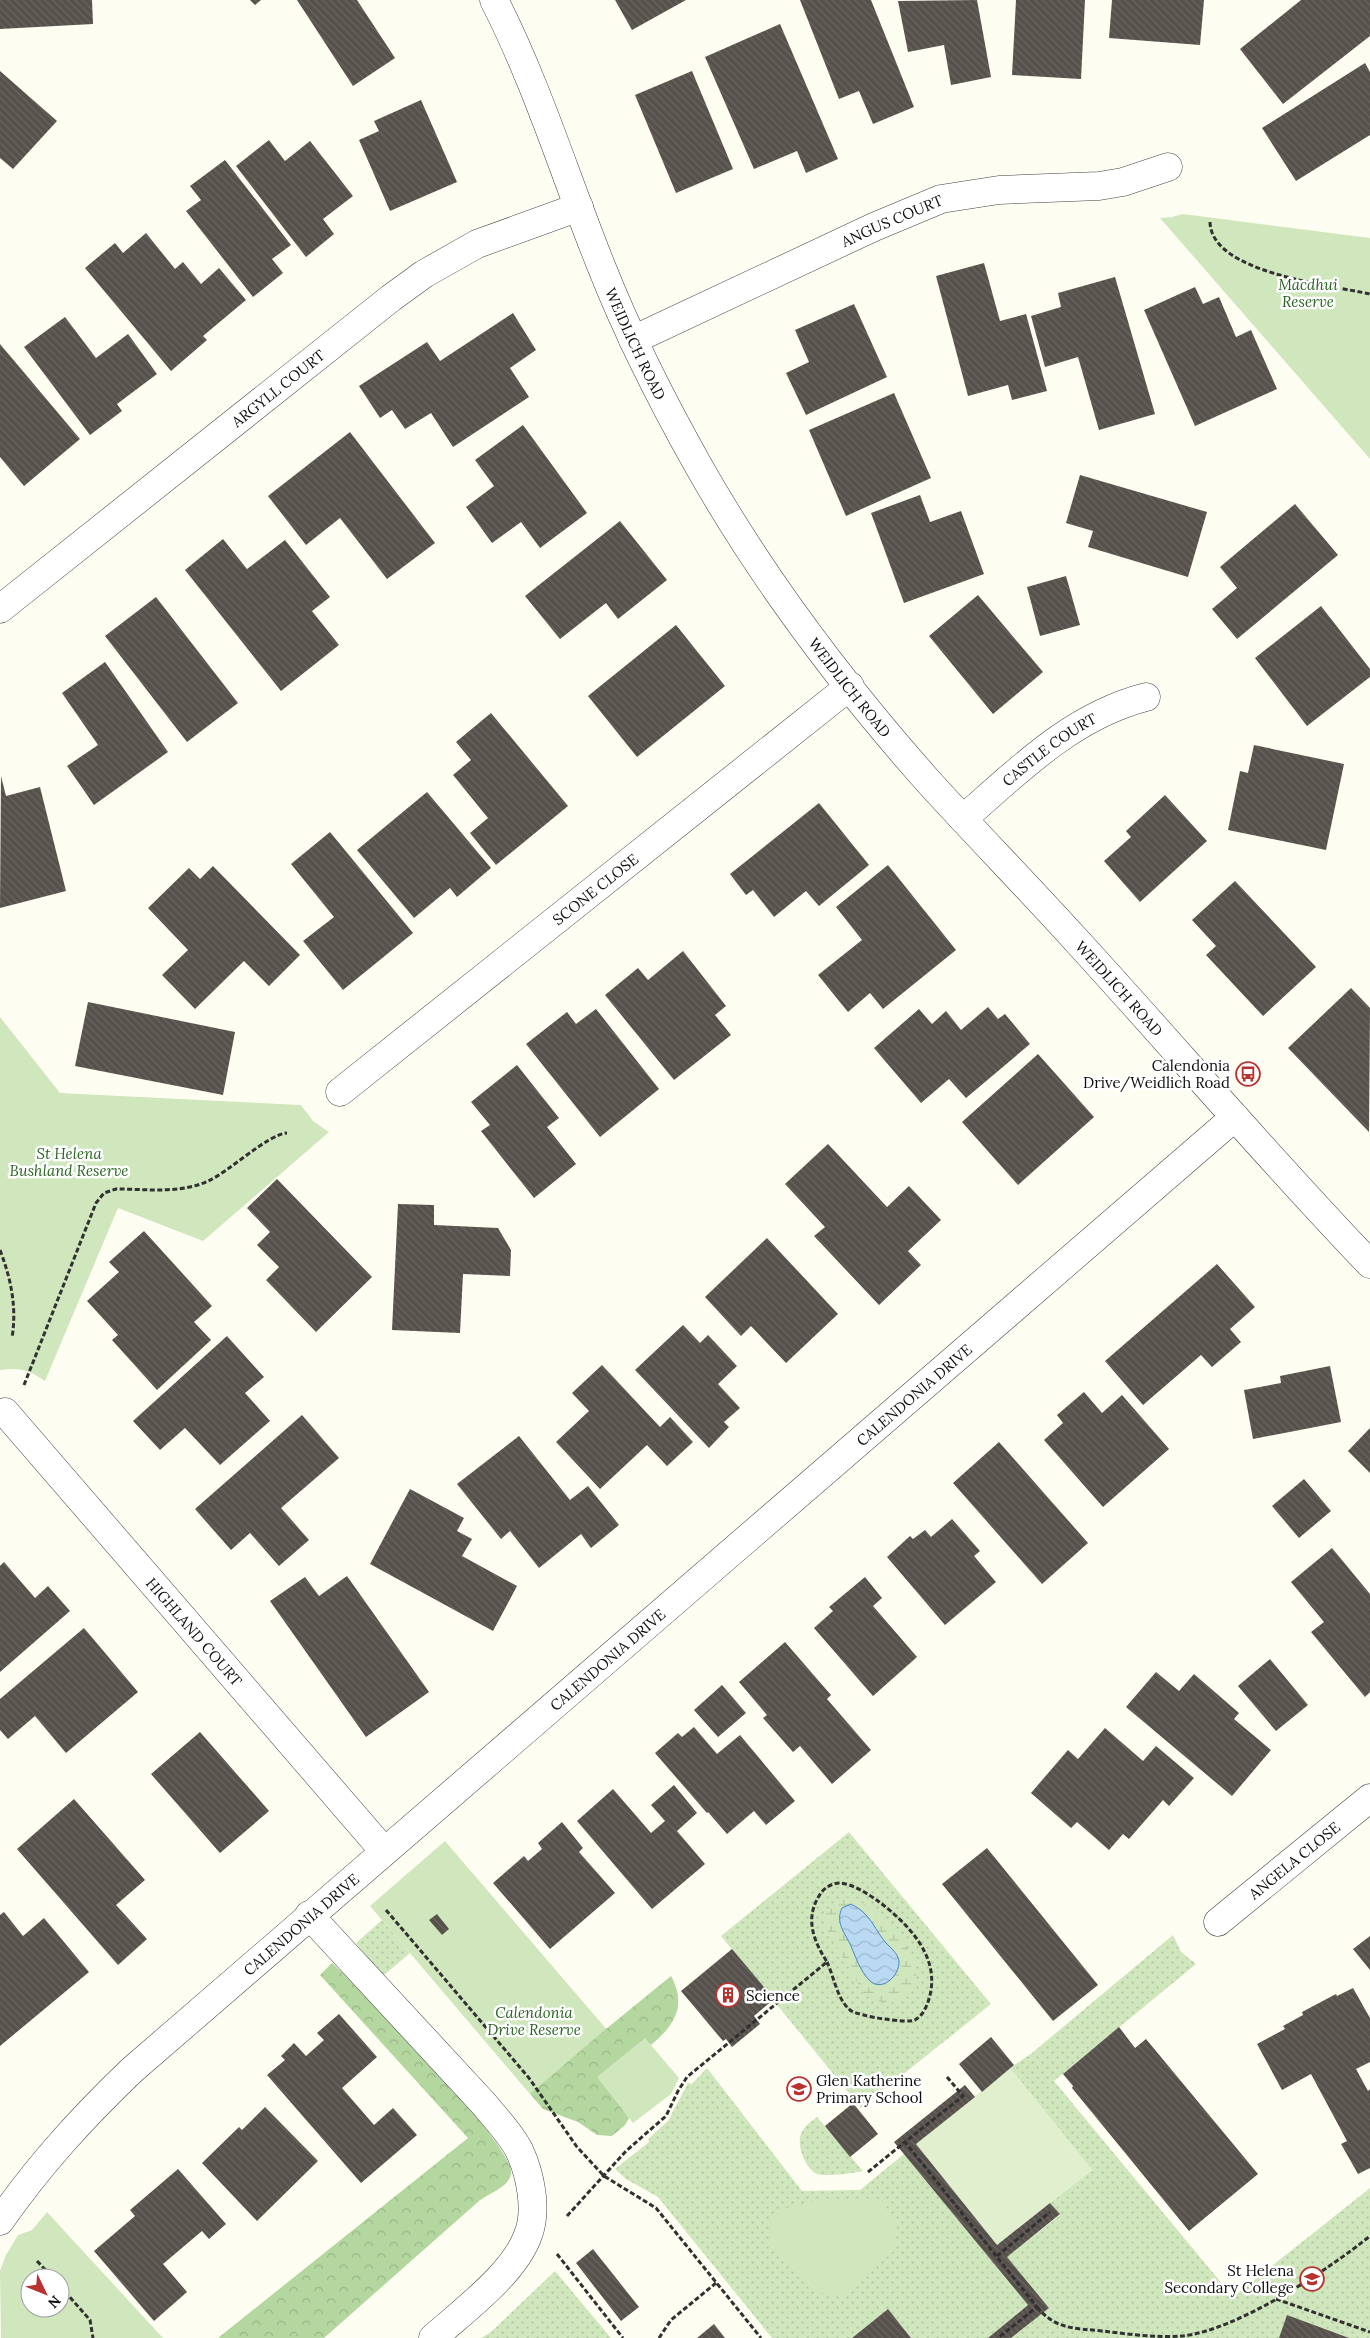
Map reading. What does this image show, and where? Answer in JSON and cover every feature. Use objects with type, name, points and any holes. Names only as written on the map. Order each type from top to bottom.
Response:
[{"type":"street","name":"WEIDLICH ROAD","points":[[494,0],[528,74],[603,271],[633,340],[664,402],[730,519],[795,614],[891,738],[963,819],[1082,946],[1235,1117],[1365,1249]]},
{"type":"street","name":"ANGUS COURT","points":[[633,340],[881,223],[941,199],[999,190],[1099,186],[1123,182],[1168,167]]},
{"type":"street","name":"ARGYLL COURT","points":[[0,609],[391,298],[424,274],[477,244],[579,207]]},
{"type":"street","name":"SCONE CLOSE","points":[[340,1092],[850,686]]},
{"type":"street","name":"CASTLE COURT","points":[[963,819],[1075,726],[1120,704],[1146,697]]},
{"type":"street","name":"CALENDONIA DRIVE","points":[[0,2221],[35,2173],[89,2111],[132,2070],[309,1915],[1235,1117]]},
{"type":"street","name":"HIGHLAND COURT","points":[[5,1412],[384,1851]]},
{"type":"street","name":"ANGELA CLOSE","points":[[1218,1922],[1370,1798]]},
{"type":"street","points":[[309,1915],[484,2104],[510,2136],[524,2164],[531,2200],[528,2235],[514,2260],[497,2280],[433,2338]]},
{"type":"path","points":[[1210,222],[1210,232],[1215,242],[1225,251],[1245,263],[1284,276],[1370,294]]},
{"type":"path","points":[[5,1412],[29,1376],[96,1203],[104,1193],[116,1189],[195,1186],[219,1176],[276,1136],[287,1133]]},
{"type":"path","points":[[0,1250],[14,1303],[12,1338]]},
{"type":"path","points":[[840,1883],[869,1895],[910,1928],[920,1941],[928,1959],[932,1979],[928,2002],[924,2011],[915,2020],[904,2022],[880,2017],[860,2016],[850,2010],[843,2002],[827,1962],[813,1935],[812,1912],[814,1902],[823,1890],[830,1885],[840,1883]]},
{"type":"path","points":[[386,1910],[529,2078],[577,2147],[604,2176],[656,2208],[761,2338]]},
{"type":"path","points":[[604,2176],[626,2150],[666,2116],[678,2091],[692,2073],[827,1962]]},
{"type":"path","points":[[868,2172],[963,2096],[948,2077]]},
{"type":"path","points":[[905,2142],[1037,2307],[1052,2322],[1062,2326],[1121,2334],[1182,2336],[1204,2332],[1224,2325],[1276,2298],[1320,2272],[1370,2236]]},
{"type":"path","points":[[996,2256],[1050,2212]]},
{"type":"path","points":[[554,2251],[623,2338]]},
{"type":"path","points":[[37,2261],[44,2268]]},
{"type":"path","points":[[659,2338],[671,2320],[716,2283]]},
{"type":"path","points":[[70,2297],[90,2320],[93,2338]]},
{"type":"path","points":[[1276,2298],[1370,2332]]},
{"type":"path","points":[[998,2338],[1037,2307]]},
{"type":"green space","name":"Macdhui Reserve","points":[[1183,214],[1370,238],[1370,459],[1160,218]]},
{"type":"green space","name":"St Helena Bushland Reserve","points":[[0,1017],[60,1093],[301,1105],[313,1121],[329,1132],[203,1241],[118,1208],[45,1381],[24,1370],[0,1370]]},
{"type":"green space","points":[[849,1832],[991,2004],[861,2108],[721,1936]]},
{"type":"green space","name":"Calendonia Drive Reserve","points":[[445,1841],[606,2029],[530,2094],[370,1906]]},
{"type":"green space","name":"Calendonia Drive Reserve","points":[[472,1873],[606,2029],[671,1976],[678,1996],[676,2014],[672,2022],[651,2045],[644,2039],[598,2077],[629,2118],[625,2125],[612,2136],[597,2135],[578,2122],[543,2109],[425,1970],[424,1962]]},
{"type":"green space","points":[[848,1898],[870,1908],[888,1924],[905,1944],[915,1965],[916,1974],[909,1992],[903,1998],[888,2003],[871,1998],[863,1992],[826,1928],[824,1918],[831,1904]]},
{"type":"green space","points":[[382,1920],[410,1953],[382,1977],[356,1943]]},
{"type":"green space","points":[[1173,1935],[1181,1952],[1196,1964],[1054,2081],[1233,2297],[1370,2188],[1370,2338],[1011,2338],[1049,2308],[1007,2257],[1060,2215],[1050,2203],[1092,2170],[1010,2068],[1032,2053]]},
{"type":"green space","points":[[332,1963],[402,2033],[488,2131],[505,2156],[511,2172],[510,2177],[504,2186],[479,2201],[324,2338],[218,2338],[468,2138],[320,1975]]},
{"type":"green space","points":[[645,2038],[679,2078],[671,2094],[633,2123],[597,2077]]},
{"type":"green space","points":[[707,2068],[802,2191],[860,2190],[904,2154],[1028,2305],[988,2338],[911,2338],[888,2309],[852,2338],[772,2338],[658,2197],[626,2179],[615,2169],[649,2142],[648,2139],[668,2121],[688,2083],[692,2084]]},
{"type":"green space","points":[[1010,2068],[1092,2170],[997,2245],[916,2144]]},
{"type":"green space","points":[[817,2117],[863,2171],[820,2175],[809,2168],[802,2153],[800,2137],[804,2128]]},
{"type":"green space","points":[[821,2200],[884,2202],[897,2228],[894,2251],[843,2295],[813,2292],[769,2244],[772,2216],[783,2209]]},
{"type":"green space","points":[[47,2212],[163,2338],[1,2338],[0,2271],[6,2255],[18,2235],[32,2230]]},
{"type":"green space","points":[[555,2271],[611,2338],[481,2338],[491,2332]]},
{"type":"water","points":[[851,1904],[869,1918],[883,1940],[898,1958],[896,1972],[884,1984],[874,1984],[866,1976],[858,1964],[842,1928],[840,1913],[842,1908]]},
{"type":"building","points":[[0,0],[92,0],[93,24],[0,29]]},
{"type":"building","points":[[250,0],[261,0],[255,5]]},
{"type":"building","points":[[297,0],[357,0],[395,58],[353,86]]},
{"type":"building","points":[[615,0],[686,0],[632,30]]},
{"type":"building","points":[[800,0],[871,0],[914,107],[873,124],[859,91],[839,99]]},
{"type":"building","points":[[977,0],[991,77],[951,85],[944,45],[908,52],[898,1]]},
{"type":"building","points":[[1016,0],[1085,0],[1081,79],[1012,75]]},
{"type":"building","points":[[1112,0],[1204,0],[1200,45],[1109,38]]},
{"type":"building","points":[[1301,0],[1370,0],[1370,36],[1283,104],[1240,49]]},
{"type":"building","points":[[780,24],[838,159],[806,173],[797,151],[754,169],[705,57]]},
{"type":"building","points":[[1365,63],[1370,72],[1370,135],[1296,181],[1262,128]]},
{"type":"building","points":[[0,71],[57,121],[13,169],[0,158]]},
{"type":"building","points":[[692,71],[733,169],[676,193],[635,95]]},
{"type":"building","points":[[421,100],[457,182],[390,211],[359,140],[379,131],[374,121]]},
{"type":"building","points":[[269,140],[285,161],[310,141],[353,196],[323,219],[334,234],[306,257],[236,166]]},
{"type":"building","points":[[225,160],[291,245],[272,259],[283,273],[253,297],[186,211],[201,200],[190,186]]},
{"type":"building","points":[[146,233],[175,269],[183,262],[201,284],[219,268],[246,300],[203,336],[207,340],[171,371],[85,268],[115,243],[123,253]]},
{"type":"building","points":[[984,263],[1000,321],[1026,314],[1047,391],[1012,400],[1008,385],[968,396],[936,276]]},
{"type":"building","points":[[1115,277],[1155,414],[1099,430],[1078,357],[1045,367],[1031,316],[1061,307],[1058,293]]},
{"type":"building","points":[[1195,287],[1203,304],[1219,297],[1236,337],[1251,330],[1277,389],[1195,426],[1144,310]]},
{"type":"building","points":[[854,304],[887,377],[806,415],[786,373],[809,362],[795,330]]},
{"type":"building","points":[[513,313],[536,350],[510,368],[529,397],[453,447],[431,413],[405,429],[392,410],[380,418],[359,386],[427,342],[440,361]]},
{"type":"building","points":[[65,317],[96,358],[128,334],[157,374],[117,404],[122,411],[90,435],[24,347]]},
{"type":"building","points":[[0,344],[80,439],[24,486],[0,457]]},
{"type":"building","points":[[894,393],[931,478],[846,516],[809,430]]},
{"type":"building","points":[[523,425],[587,513],[540,548],[521,522],[492,543],[466,507],[494,486],[475,460]]},
{"type":"building","points":[[350,432],[435,543],[387,579],[340,518],[306,545],[268,496]]},
{"type":"building","points":[[1080,475],[1207,512],[1188,577],[1088,547],[1093,531],[1066,523]]},
{"type":"building","points":[[920,495],[930,522],[961,511],[984,574],[904,603],[871,513]]},
{"type":"building","points":[[1295,504],[1338,555],[1237,639],[1212,609],[1237,588],[1220,567]]},
{"type":"building","points":[[620,521],[667,580],[618,619],[606,603],[560,639],[525,596]]},
{"type":"building","points":[[223,539],[247,569],[285,540],[330,597],[312,611],[339,645],[281,691],[185,570]]},
{"type":"building","points":[[1066,576],[1080,625],[1040,636],[1027,587]]},
{"type":"building","points":[[978,595],[1043,672],[993,714],[929,636]]},
{"type":"building","points":[[156,597],[238,703],[187,742],[105,636]]},
{"type":"building","points":[[1321,606],[1370,669],[1370,677],[1307,726],[1255,658]]},
{"type":"building","points":[[676,625],[725,686],[637,757],[588,696]]},
{"type":"building","points":[[105,662],[168,752],[94,805],[67,766],[98,745],[62,693]]},
{"type":"building","points":[[491,713],[568,806],[496,865],[470,833],[488,818],[453,775],[471,760],[456,742]]},
{"type":"building","points":[[1254,745],[1344,764],[1326,850],[1228,830],[1240,771],[1248,773]]},
{"type":"building","points":[[1,776],[6,796],[40,787],[66,891],[0,908]]},
{"type":"building","points":[[427,792],[491,868],[457,897],[450,888],[414,918],[357,850]]},
{"type":"building","points":[[1165,795],[1207,841],[1140,902],[1104,861],[1131,837],[1126,831]]},
{"type":"building","points":[[819,803],[869,865],[819,906],[806,891],[774,917],[753,890],[746,895],[730,874]]},
{"type":"building","points":[[330,832],[413,933],[343,990],[303,941],[334,917],[291,864]]},
{"type":"building","points":[[888,865],[956,950],[883,1009],[870,993],[848,1012],[818,975],[862,940],[836,907]]},
{"type":"building","points":[[213,866],[300,955],[269,986],[244,961],[195,1009],[162,975],[188,950],[148,908],[189,868],[200,879]]},
{"type":"building","points":[[1235,881],[1316,967],[1263,1016],[1206,955],[1216,946],[1192,920]]},
{"type":"building","points":[[683,951],[726,1006],[715,1015],[731,1035],[674,1080],[605,995],[638,968],[648,980]]},
{"type":"building","points":[[1351,988],[1370,1008],[1369,1132],[1288,1048]]},
{"type":"building","points":[[88,1002],[235,1032],[223,1095],[75,1066]]},
{"type":"building","points":[[988,1007],[998,1019],[1005,1014],[1030,1044],[966,1098],[949,1079],[921,1103],[874,1048],[919,1009],[932,1024],[946,1011],[961,1030]]},
{"type":"building","points":[[596,1009],[659,1089],[600,1137],[526,1044],[567,1012],[576,1024]]},
{"type":"building","points":[[1038,1054],[1094,1117],[1018,1185],[962,1122]]},
{"type":"building","points":[[517,1065],[559,1118],[547,1127],[576,1164],[534,1198],[481,1131],[490,1125],[471,1102]]},
{"type":"building","points":[[828,1144],[887,1207],[909,1186],[941,1220],[908,1251],[921,1265],[879,1305],[814,1236],[825,1227],[785,1184]]},
{"type":"building","points":[[277,1179],[372,1277],[316,1332],[266,1280],[279,1267],[257,1245],[270,1232],[247,1208]]},
{"type":"building","points":[[398,1204],[434,1205],[434,1225],[498,1228],[511,1250],[510,1276],[463,1274],[460,1333],[392,1330]]},
{"type":"building","points":[[144,1231],[212,1306],[194,1322],[211,1340],[157,1390],[112,1340],[118,1335],[87,1301],[119,1272],[109,1262]]},
{"type":"building","points":[[767,1238],[838,1314],[786,1363],[751,1326],[741,1336],[705,1297]]},
{"type":"building","points":[[1217,1264],[1255,1307],[1230,1329],[1241,1342],[1212,1367],[1201,1355],[1143,1405],[1105,1361]]},
{"type":"building","points":[[683,1325],[700,1343],[708,1335],[737,1366],[718,1384],[740,1408],[724,1422],[729,1427],[709,1448],[635,1370]]},
{"type":"building","points":[[227,1336],[264,1377],[245,1393],[270,1421],[220,1465],[185,1428],[160,1450],[133,1421]]},
{"type":"building","points":[[602,1365],[660,1427],[670,1417],[693,1442],[667,1466],[647,1445],[600,1489],[556,1442],[589,1411],[572,1393]]},
{"type":"building","points":[[1330,1366],[1341,1422],[1253,1439],[1244,1390],[1281,1383],[1280,1376]]},
{"type":"building","points":[[1084,1392],[1102,1413],[1122,1395],[1169,1449],[1103,1507],[1044,1440],[1063,1423],[1057,1415]]},
{"type":"building","points":[[302,1415],[339,1458],[281,1508],[309,1540],[279,1566],[250,1533],[231,1550],[195,1509]]},
{"type":"building","points":[[1370,1428],[1370,1473],[1348,1451]]},
{"type":"building","points":[[519,1436],[570,1500],[588,1486],[619,1525],[591,1548],[581,1534],[539,1568],[510,1531],[501,1539],[457,1484]]},
{"type":"building","points":[[999,1442],[1088,1543],[1042,1584],[953,1483]]},
{"type":"building","points":[[1304,1479],[1331,1511],[1299,1538],[1272,1506]]},
{"type":"building","points":[[410,1489],[464,1518],[457,1531],[472,1539],[462,1556],[517,1586],[493,1631],[370,1564]]},
{"type":"building","points":[[952,1519],[980,1551],[974,1556],[996,1582],[945,1625],[887,1557],[910,1536],[913,1539],[925,1530],[931,1537]]},
{"type":"building","points":[[1332,1548],[1370,1594],[1370,1692],[1365,1697],[1311,1632],[1324,1622],[1291,1582]]},
{"type":"building","points":[[4,1562],[35,1598],[48,1586],[70,1611],[0,1672],[0,1566]]},
{"type":"building","points":[[347,1576],[429,1692],[366,1737],[270,1601],[305,1577],[319,1596]]},
{"type":"building","points":[[865,1577],[882,1598],[873,1606],[917,1657],[873,1696],[814,1628],[833,1611],[829,1607]]},
{"type":"building","points":[[84,1628],[138,1692],[66,1753],[35,1716],[8,1739],[0,1730],[0,1699]]},
{"type":"building","points":[[785,1642],[831,1695],[827,1699],[871,1750],[832,1784],[800,1746],[793,1752],[763,1718],[767,1715],[739,1682]]},
{"type":"building","points":[[1270,1659],[1308,1705],[1276,1731],[1238,1686]]},
{"type":"building","points":[[1156,1672],[1179,1691],[1194,1674],[1239,1713],[1234,1719],[1271,1750],[1232,1796],[1126,1707]]},
{"type":"building","points":[[722,1685],[746,1713],[718,1737],[694,1710]]},
{"type":"building","points":[[694,1727],[717,1754],[740,1735],[795,1801],[766,1825],[754,1811],[727,1834],[655,1753],[678,1733],[682,1737]]},
{"type":"building","points":[[1105,1728],[1143,1761],[1156,1746],[1194,1778],[1169,1806],[1163,1800],[1129,1839],[1123,1834],[1109,1850],[1077,1822],[1071,1828],[1031,1793],[1068,1750],[1078,1759]]},
{"type":"building","points":[[200,1732],[269,1811],[220,1853],[151,1774]]},
{"type":"building","points":[[674,1785],[697,1813],[677,1831],[705,1864],[652,1909],[577,1821],[613,1789],[651,1833],[665,1821],[651,1805]]},
{"type":"building","points":[[74,1799],[145,1880],[116,1905],[147,1939],[118,1965],[17,1849]]},
{"type":"building","points":[[562,1822],[583,1848],[579,1852],[615,1893],[550,1949],[493,1883],[524,1856],[528,1861],[542,1849],[538,1843]]},
{"type":"building","points":[[987,1848],[1098,1985],[1053,2021],[942,1884]]},
{"type":"building","points":[[4,1912],[23,1936],[44,1918],[89,1972],[0,2046],[0,1915]]},
{"type":"building","points":[[437,1914],[449,1929],[442,1935],[429,1920]]},
{"type":"building","points":[[1370,1936],[1370,1970],[1353,1949]]},
{"type":"building","name":"Science","points":[[732,1949],[774,1999],[754,2016],[760,2024],[732,2047],[726,2039],[723,2041],[681,1991]]},
{"type":"building","points":[[1353,1988],[1370,2018],[1370,2062],[1356,2069],[1368,2091],[1370,2089],[1370,2168],[1358,2174],[1341,2144],[1347,2141],[1311,2074],[1282,2090],[1257,2044],[1285,2029],[1283,2026],[1303,2015],[1302,2012],[1336,1994],[1337,1996]]},
{"type":"building","points":[[339,2014],[377,2057],[342,2088],[374,2125],[393,2108],[417,2135],[361,2183],[267,2075],[285,2060],[281,2056],[294,2043],[306,2056],[324,2040],[317,2033]]},
{"type":"building","points":[[1119,2027],[1135,2048],[1146,2039],[1258,2174],[1189,2231],[1072,2088],[1073,2086],[1063,2074]]},
{"type":"building","points":[[991,2037],[1014,2065],[982,2092],[959,2064]]},
{"type":"building","points":[[965,2085],[975,2097],[916,2144],[997,2245],[1050,2203],[1060,2214],[1007,2257],[1049,2308],[1011,2338],[988,2338],[1028,2305],[894,2142]]},
{"type":"building","points":[[853,2103],[878,2134],[850,2157],[825,2126]]},
{"type":"building","points":[[265,2107],[318,2161],[257,2221],[202,2163],[239,2127],[242,2130]]},
{"type":"building","points":[[178,2169],[226,2224],[209,2239],[202,2231],[163,2264],[187,2292],[154,2321],[94,2251],[135,2216],[130,2210]]},
{"type":"building","points":[[593,2249],[639,2307],[621,2321],[576,2263]]},
{"type":"building","points":[[888,2309],[911,2338],[852,2338]]},
{"type":"building","points":[[1287,2315],[1349,2338],[1279,2338]]},
{"type":"building","points":[[714,2324],[725,2338],[697,2338]]},
{"type":"place","name":"Calendonia Drive/Weidlich Road","points":[[1248,1074]]},
{"type":"place","name":"Science","points":[[728,1995]]},
{"type":"place","name":"Glen Katherine Primary School","points":[[799,2089]]},
{"type":"place","name":"St Helena Secondary College","points":[[1312,2279]]}]
